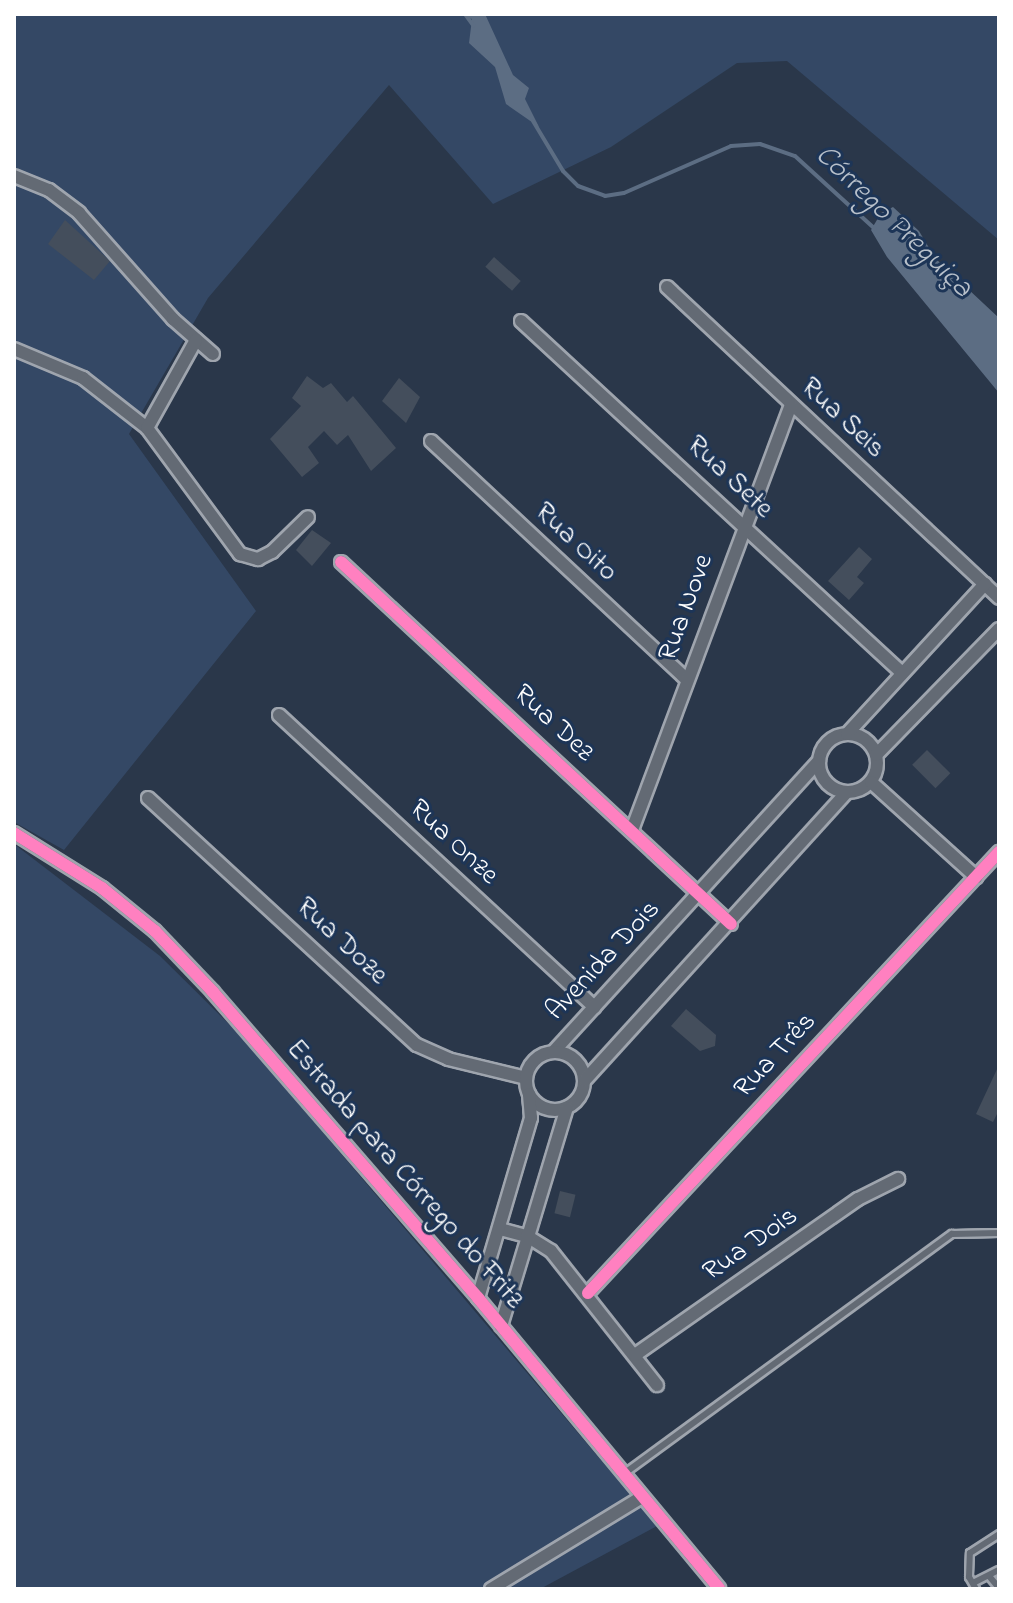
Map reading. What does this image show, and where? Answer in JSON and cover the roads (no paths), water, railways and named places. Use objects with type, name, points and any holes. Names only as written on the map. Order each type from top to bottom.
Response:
[{"type":"street","points":[[14,176],[49,190],[79,213],[196,340],[213,354]]},
{"type":"street","name":"Rua Seis","points":[[667,287],[985,584]]},
{"type":"street","name":"Rua Sete","points":[[521,321],[902,673]]},
{"type":"street","points":[[147,428],[196,340]]},
{"type":"street","points":[[14,349],[83,378],[147,428],[240,554],[258,559],[272,552],[308,517]]},
{"type":"street","name":"Rua Nove","points":[[632,830],[791,405]]},
{"type":"street","name":"Rua Oito","points":[[431,441],[686,679]]},
{"type":"street","name":"Rua Dez","points":[[341,562],[731,924]]},
{"type":"street","points":[[985,584],[999,598]]},
{"type":"street","name":"Avenida Dois","points":[[526,1078],[538,1057],[554,1051],[819,761],[825,745],[847,734],[985,584]]},
{"type":"street","points":[[871,782],[876,755],[999,629]]},
{"type":"street","name":"Rua Onze","points":[[279,715],[594,1007]]},
{"type":"street","points":[[847,734],[863,738],[876,755]]},
{"type":"street","points":[[819,761],[827,784],[846,793]]},
{"type":"street","points":[[501,1326],[567,1108],[582,1094],[585,1080],[731,924],[846,793],[871,782]]},
{"type":"street","points":[[871,782],[976,877]]},
{"type":"street","name":"Rua Doze","points":[[148,798],[417,1045],[448,1059],[526,1078]]},
{"type":"street","name":"Estrada para Córrego do Fritz","points":[[14,833],[102,888],[155,931],[478,1298],[720,1589]]},
{"type":"street","name":"Rua Três","points":[[588,1293],[999,852]]},
{"type":"street","name":"Avenida Dois","points":[[554,1051],[576,1060],[585,1080]]},
{"type":"street","points":[[478,1298],[531,1118],[526,1078]]},
{"type":"street","points":[[529,1094],[547,1109],[567,1108]]},
{"type":"street","name":"Rua Dois","points":[[635,1355],[866,1193],[898,1179]]},
{"type":"street","points":[[500,1229],[527,1236],[551,1251],[588,1293],[657,1385]]},
{"type":"street","points":[[491,1589],[642,1497]]},
{"type":"lane","points":[[623,1475],[952,1234],[999,1233]]},
{"type":"lane","points":[[999,1534],[970,1553],[974,1586],[999,1570]]},
{"type":"lane","points":[[989,1576],[999,1588]]},
{"type":"water","points":[[459,14],[485,14],[513,75],[529,88],[525,99],[539,127],[506,104],[495,67],[469,43],[472,19]]},
{"type":"water","points":[[893,207],[919,231],[935,258],[999,318],[999,393],[887,257],[871,230],[881,213]]},
{"type":"waterway","name":"Córrego Preguiça","points":[[465,14],[473,25]]},
{"type":"waterway","name":"Córrego Preguiça","points":[[533,121],[563,171],[578,186],[605,196],[624,193],[731,146],[760,144],[795,156],[875,229]]}]
